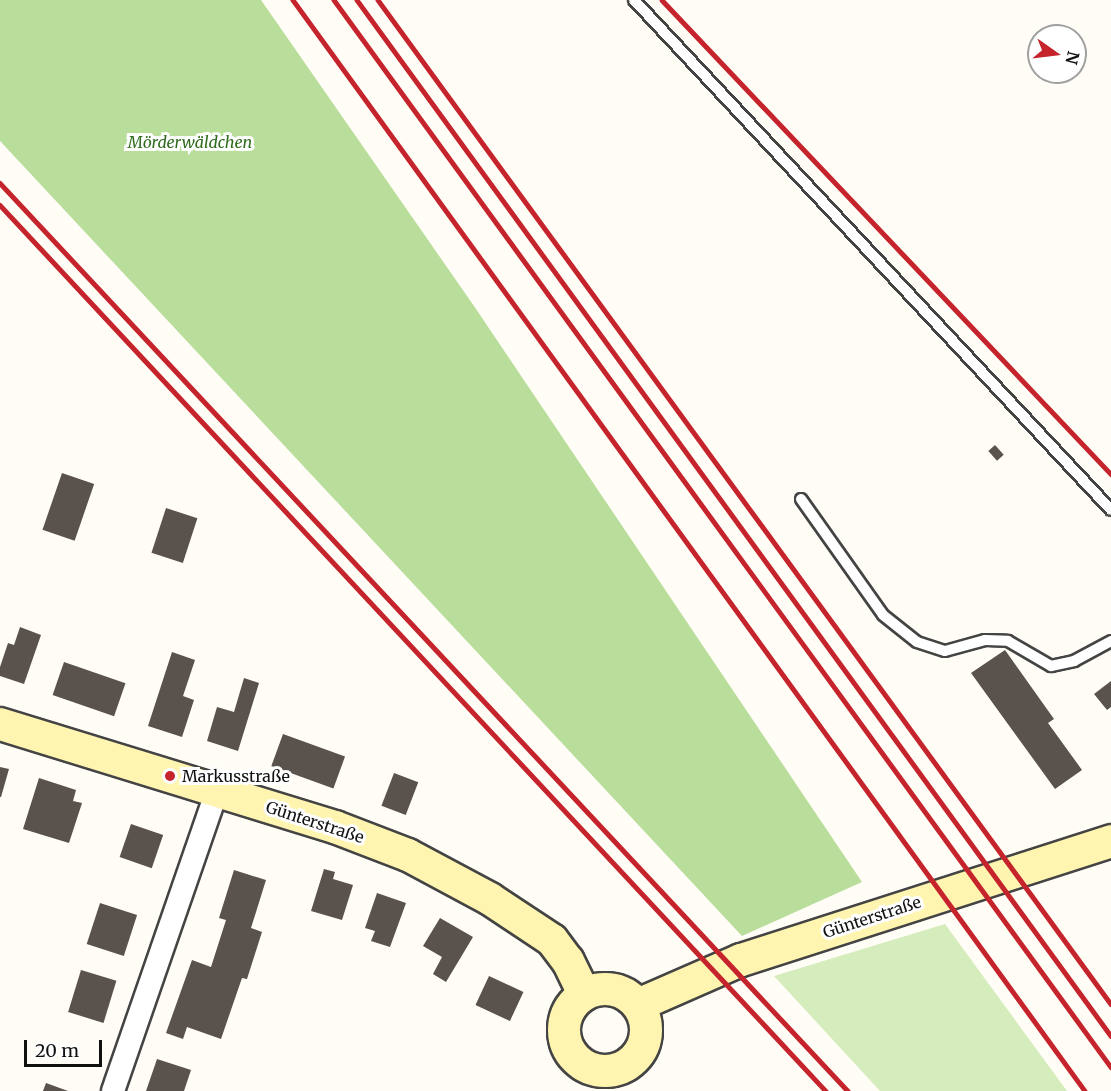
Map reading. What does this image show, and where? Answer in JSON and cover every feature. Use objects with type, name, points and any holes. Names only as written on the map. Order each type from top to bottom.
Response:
[{"type":"street","name":"Günterstraße","points":[[0,724],[335,827],[408,855],[450,876],[529,923],[552,940],[568,961],[584,994]]},
{"type":"street","points":[[113,1091],[217,791]]},
{"type":"street","name":"Günterstraße","points":[[638,1005],[741,960],[1111,841]]},
{"type":"street","points":[[607,989],[630,997],[638,1005],[644,1017],[645,1041],[628,1080],[581,1065],[571,1055],[565,1042],[566,1015],[584,994],[607,989]]},
{"type":"lane","points":[[634,0],[1111,510]]},
{"type":"lane","points":[[801,499],[883,615],[917,642],[945,651],[986,640],[1008,641],[1051,666],[1074,661],[1111,641]]},
{"type":"green space","name":"Mörderwäldchen","points":[[0,0],[261,0],[474,306],[862,882],[742,936],[0,141]]},
{"type":"green space","points":[[945,924],[1067,1091],[880,1091],[774,976]]},
{"type":"building","points":[[995,445],[1004,455],[997,461],[988,451]]},
{"type":"building","points":[[62,473],[94,484],[75,541],[42,530]]},
{"type":"building","points":[[166,508],[197,518],[183,563],[151,553]]},
{"type":"building","points":[[20,627],[41,635],[24,684],[0,676],[0,667],[8,643],[14,645]]},
{"type":"building","points":[[1005,650],[1054,719],[1048,723],[1082,770],[1055,789],[971,673]]},
{"type":"building","points":[[172,652],[195,660],[183,696],[194,700],[182,737],[148,726]]},
{"type":"building","points":[[64,662],[125,683],[114,716],[53,695]]},
{"type":"building","points":[[244,678],[259,683],[238,751],[207,741],[217,707],[234,712]]},
{"type":"building","points":[[1111,681],[1111,707],[1107,710],[1094,694]]},
{"type":"building","points":[[283,734],[345,757],[333,789],[271,766]]},
{"type":"building","points":[[0,767],[9,769],[1,797],[0,797]]},
{"type":"building","points":[[394,773],[418,782],[406,815],[381,806]]},
{"type":"building","points":[[39,778],[76,790],[73,801],[82,803],[69,843],[23,829]]},
{"type":"building","points":[[131,824],[163,835],[152,868],[120,857]]},
{"type":"building","points":[[324,869],[335,872],[333,879],[353,885],[342,920],[311,911]]},
{"type":"building","points":[[234,870],[266,880],[251,928],[262,932],[247,979],[242,978],[221,1039],[187,1027],[183,1039],[166,1033],[192,960],[211,967],[226,920],[219,918]]},
{"type":"building","points":[[377,893],[406,903],[390,947],[371,941],[375,931],[365,928]]},
{"type":"building","points":[[100,903],[137,915],[124,956],[87,944]]},
{"type":"building","points":[[440,918],[473,937],[446,982],[433,974],[442,957],[423,946]]},
{"type":"building","points":[[81,970],[116,981],[104,1023],[68,1012]]},
{"type":"building","points":[[489,976],[523,992],[510,1021],[475,1005]]},
{"type":"building","points":[[157,1059],[191,1070],[184,1091],[146,1091]]},
{"type":"building","points":[[46,1083],[68,1091],[43,1091]]},
{"type":"railway","points":[[293,0],[1085,1091]]},
{"type":"railway","points":[[334,0],[1111,1067]]},
{"type":"railway","points":[[357,0],[1111,1036]]},
{"type":"railway","points":[[378,0],[1111,1004]]},
{"type":"railway","points":[[662,0],[1111,474]]},
{"type":"railway","points":[[0,183],[848,1091]]},
{"type":"railway","points":[[0,205],[826,1091]]},
{"type":"place","name":"Markusstraße","points":[[170,776]]}]
